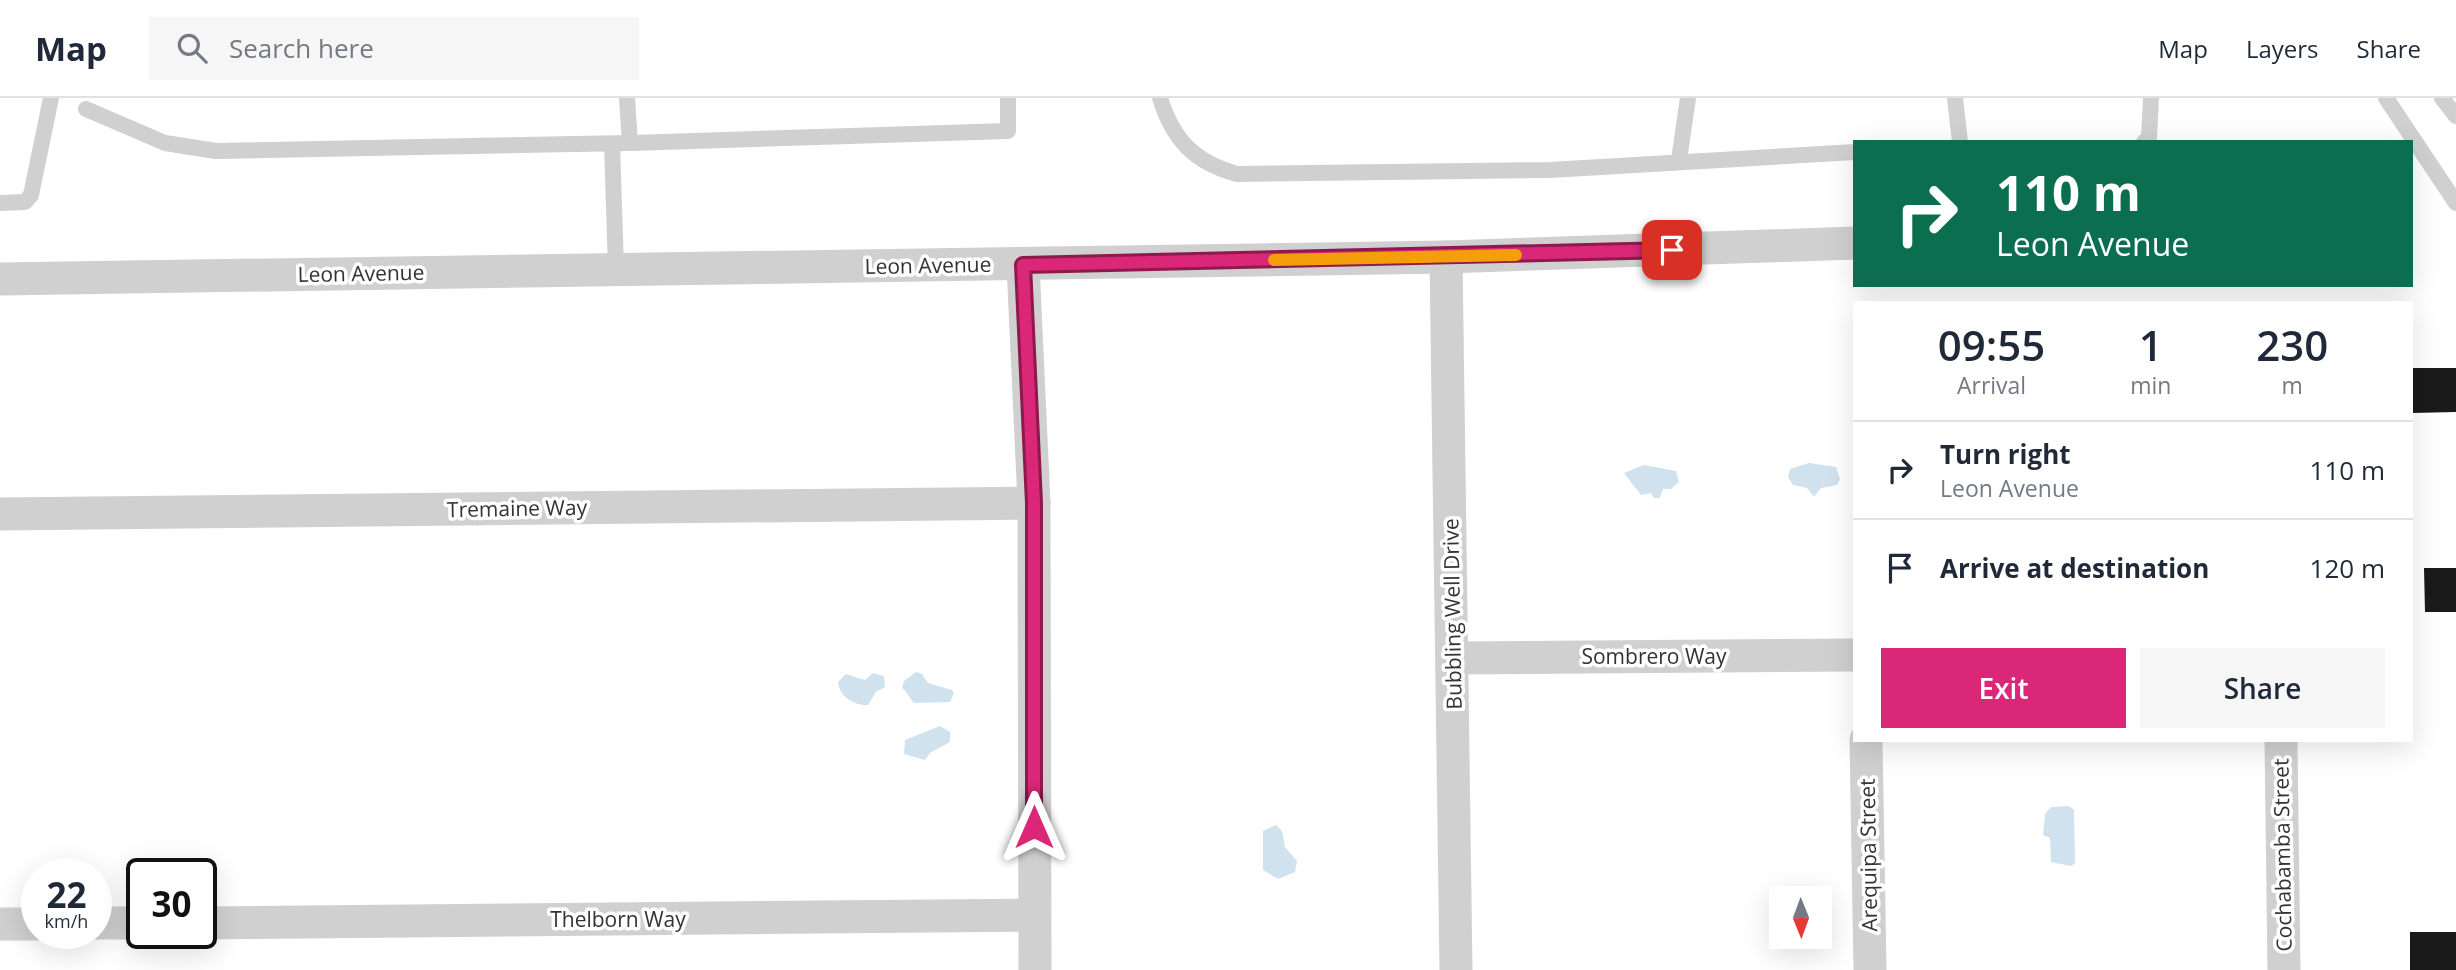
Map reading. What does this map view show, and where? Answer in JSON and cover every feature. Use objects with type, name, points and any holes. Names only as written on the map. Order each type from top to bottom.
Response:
[{"type":"street","name":"Leon Avenue","points":[[0,279],[1446,257],[1853,243]]},
{"type":"street","name":"Bubbling Well Drive","points":[[1446,257],[1456,970]]},
{"type":"street","points":[[1023,265],[1034,503],[1035,970]]},
{"type":"street","name":"Tremaine Way","points":[[0,514],[1034,503]]},
{"type":"street","name":"Sombrero Way","points":[[1453,658],[1853,655]]},
{"type":"street","name":"Arequipa Street","points":[[1866,742],[1870,970]]},
{"type":"street","name":"Cochabamba Street","points":[[2281,742],[2284,970]]},
{"type":"street","name":"Thelborn Way","points":[[217,923],[1034,915]]},
{"type":"street","points":[[0,924],[21,924]]},
{"type":"lane","points":[[0,203],[25,202],[32,195],[51,98]]},
{"type":"lane","points":[[627,98],[630,143]]},
{"type":"lane","points":[[86,109],[165,143],[216,151],[612,144],[1008,131],[1008,98]]},
{"type":"lane","points":[[1160,98],[1168,124],[1193,154],[1215,168],[1237,174],[1550,170],[1679,160],[1853,152]]},
{"type":"lane","points":[[1679,160],[1688,98]]},
{"type":"lane","points":[[1955,98],[1960,140]]},
{"type":"lane","points":[[2146,140],[2149,138],[2151,98]]},
{"type":"lane","points":[[2386,98],[2456,203]]},
{"type":"lane","points":[[2442,98],[2456,116]]},
{"type":"lane","points":[[612,144],[616,269]]},
{"type":"water","points":[[1809,463],[1836,467],[1840,479],[1837,485],[1821,488],[1814,497],[1807,488],[1793,485],[1788,477],[1790,469]]},
{"type":"water","points":[[1644,465],[1676,471],[1679,482],[1671,489],[1663,489],[1660,498],[1654,498],[1651,493],[1641,495],[1624,473]]},
{"type":"water","points":[[916,672],[922,674],[928,683],[952,690],[954,693],[950,702],[914,703],[902,687],[904,681]]},
{"type":"water","points":[[873,673],[884,676],[885,687],[876,692],[868,705],[853,702],[841,692],[838,682],[846,674],[865,680]]},
{"type":"water","points":[[940,726],[950,732],[950,742],[930,753],[925,760],[904,754],[905,740]]},
{"type":"water","points":[[2069,806],[2074,810],[2075,863],[2071,866],[2051,862],[2050,838],[2043,835],[2045,814],[2051,807]]},
{"type":"water","points":[[1276,825],[1282,831],[1285,847],[1297,861],[1295,872],[1278,879],[1263,870],[1263,831]]},
{"type":"building","points":[[2413,368],[2456,368],[2456,412],[2413,413]]},
{"type":"building","points":[[2424,568],[2456,568],[2456,612],[2425,612]]},
{"type":"building","points":[[2410,932],[2456,932],[2456,970],[2410,970]]},
{"type":"slow traffic","points":[[1274,260],[1516,255]]},
{"type":"route","points":[[1034,827],[1034,503],[1023,265],[1672,250]]}]
